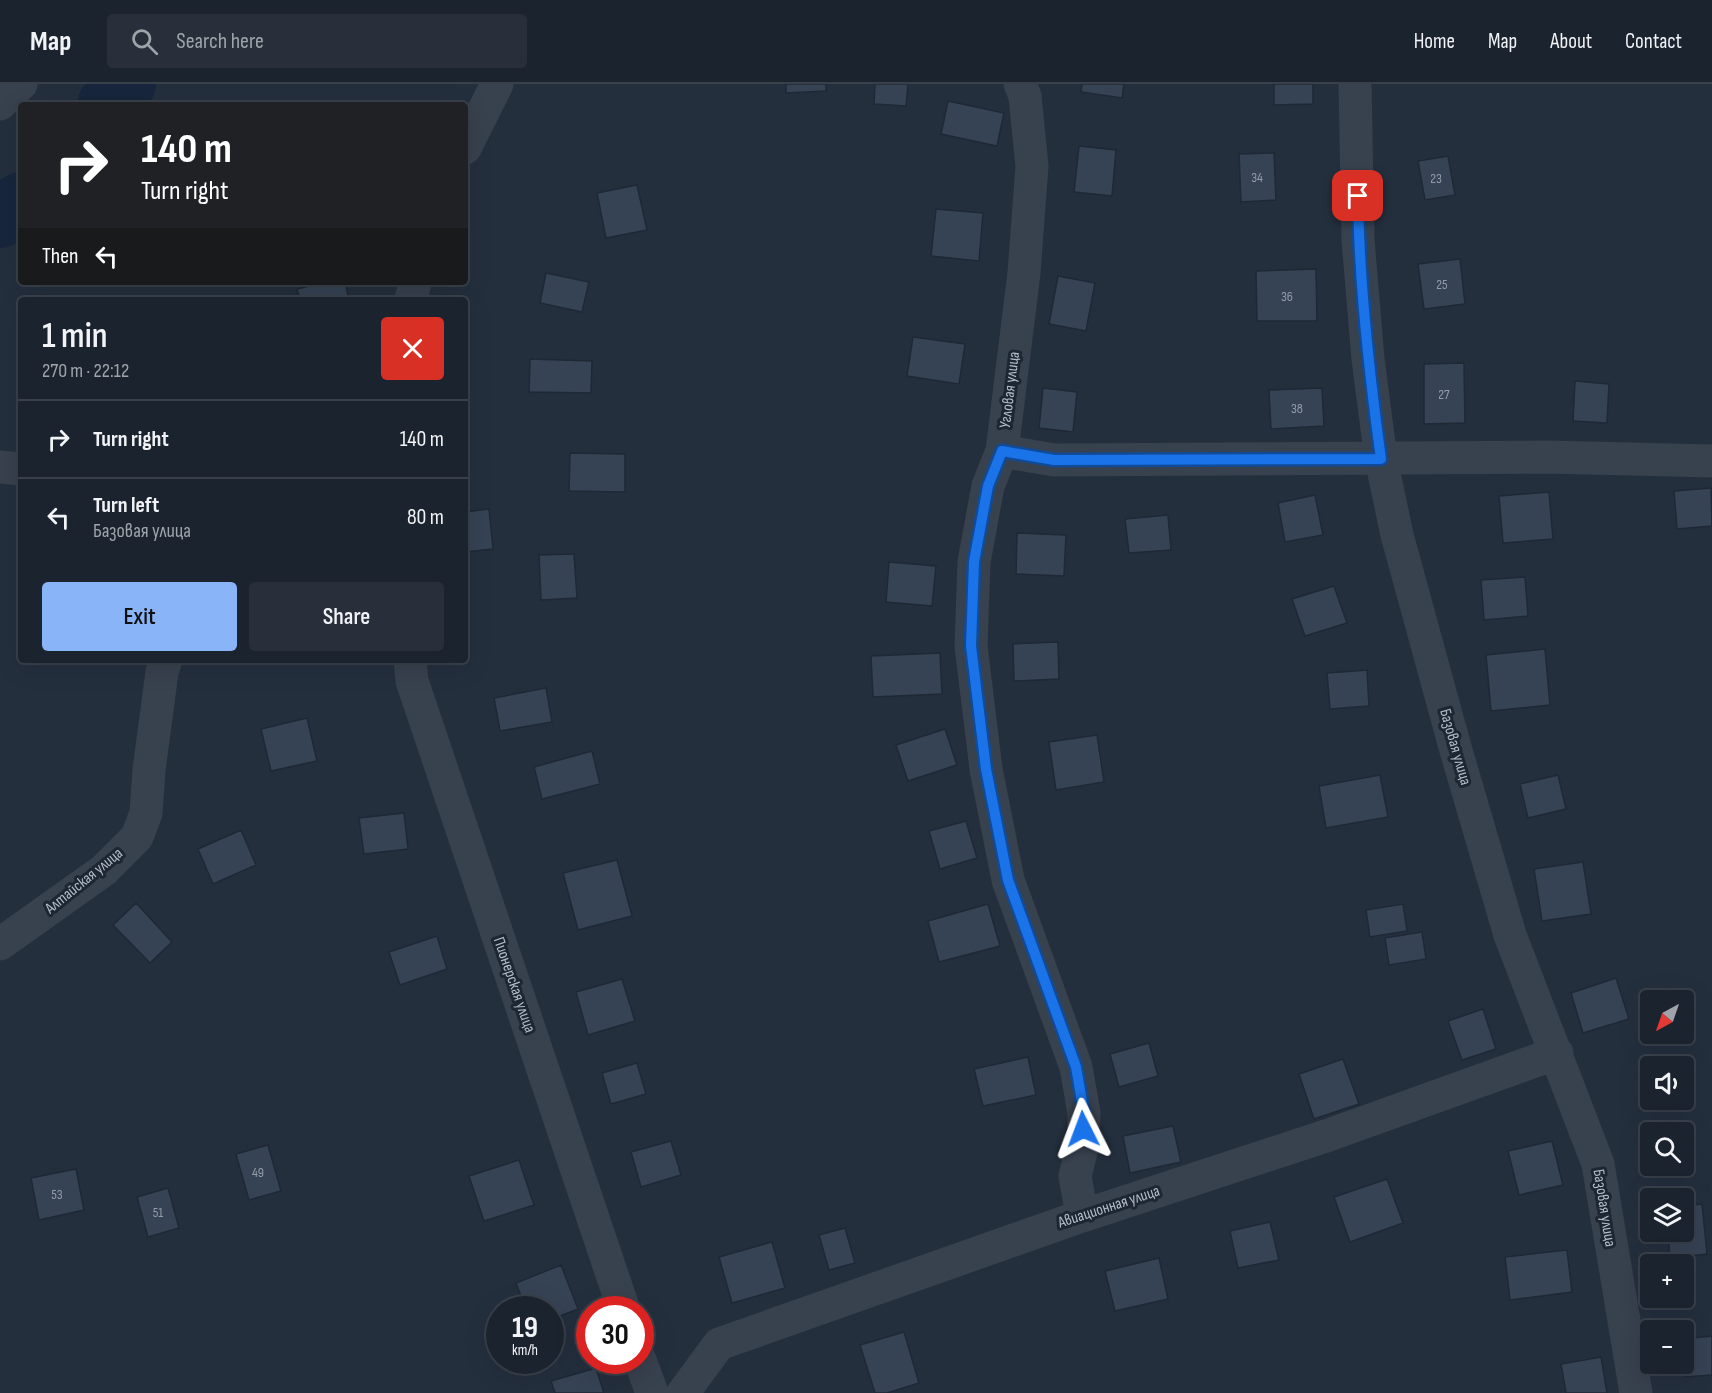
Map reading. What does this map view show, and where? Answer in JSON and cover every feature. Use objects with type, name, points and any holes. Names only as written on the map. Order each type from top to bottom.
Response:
[{"type":"street","points":[[0,104],[21,84]]},
{"type":"street","points":[[468,142],[497,84]]},
{"type":"street","name":"Угловая улица","points":[[1020,84],[1025,96],[1032,166],[1024,273],[1002,451],[988,486],[974,562],[971,646],[986,769],[1008,880],[1076,1067],[1084,1113],[1083,1144],[1075,1176],[1082,1216]]},
{"type":"street","name":"Базовая улица","points":[[1355,84],[1359,240],[1368,359],[1381,459],[1400,546],[1510,935],[1598,1164],[1636,1393]]},
{"type":"street","points":[[1002,451],[1054,460],[1547,457],[1712,461]]},
{"type":"street","points":[[0,467],[18,469]]},
{"type":"street","name":"Алтайская улица","points":[[0,944],[104,870],[136,837],[146,813],[149,771],[165,663]]},
{"type":"street","name":"Пионерская улица","points":[[410,663],[412,681],[619,1296]]},
{"type":"street","name":"Авиационная улица","points":[[683,1393],[718,1344],[1082,1216],[1326,1136],[1557,1053]]},
{"type":"street","points":[[645,1374],[652,1393]]},
{"type":"building","points":[[786,84],[826,84],[826,91],[786,93]]},
{"type":"building","points":[[875,84],[908,84],[906,106],[874,104]]},
{"type":"building","points":[[1082,84],[1124,84],[1122,98],[1081,92]]},
{"type":"building","points":[[1274,84],[1313,84],[1313,104],[1274,105]]},
{"type":"building","points":[[948,101],[1004,113],[997,146],[941,134]]},
{"type":"building","points":[[1079,146],[1116,150],[1112,196],[1074,192]]},
{"type":"building","points":[[1274,153],[1276,200],[1241,202],[1239,154]]},
{"type":"building","points":[[1448,156],[1455,195],[1425,200],[1418,161]]},
{"type":"building","points":[[637,185],[647,230],[606,238],[597,193]]},
{"type":"building","points":[[936,209],[983,213],[979,261],[931,256]]},
{"type":"building","points":[[1460,259],[1465,304],[1424,309],[1418,264]]},
{"type":"building","points":[[1316,269],[1317,321],[1257,321],[1256,271]]},
{"type":"building","points":[[546,273],[589,282],[582,312],[540,303]]},
{"type":"building","points":[[1058,276],[1095,283],[1086,331],[1049,324]]},
{"type":"building","points":[[314,285],[346,285],[348,297],[299,297],[297,289]]},
{"type":"building","points":[[913,337],[965,344],[959,384],[907,376]]},
{"type":"building","points":[[530,359],[592,361],[591,393],[529,392]]},
{"type":"building","points":[[1464,363],[1465,423],[1424,424],[1424,364]]},
{"type":"building","points":[[1575,381],[1609,384],[1607,423],[1573,421]]},
{"type":"building","points":[[1043,388],[1077,392],[1073,432],[1039,428]]},
{"type":"building","points":[[1322,388],[1324,426],[1271,429],[1269,390]]},
{"type":"building","points":[[570,453],[625,454],[625,492],[569,491]]},
{"type":"building","points":[[1711,488],[1712,526],[1677,529],[1674,491]]},
{"type":"building","points":[[1549,492],[1553,539],[1503,543],[1499,496]]},
{"type":"building","points":[[1315,495],[1323,535],[1285,542],[1278,503]]},
{"type":"building","points":[[489,509],[493,549],[468,552],[468,512]]},
{"type":"building","points":[[1168,515],[1171,550],[1129,553],[1125,519]]},
{"type":"building","points":[[1017,533],[1066,535],[1064,576],[1016,574]]},
{"type":"building","points":[[574,554],[577,598],[541,600],[539,555]]},
{"type":"building","points":[[889,562],[936,566],[932,606],[886,602]]},
{"type":"building","points":[[1525,577],[1528,616],[1484,620],[1481,580]]},
{"type":"building","points":[[1334,586],[1347,623],[1305,636],[1292,599]]},
{"type":"building","points":[[1058,642],[1059,679],[1014,681],[1013,644]]},
{"type":"building","points":[[1545,649],[1550,705],[1491,711],[1486,655]]},
{"type":"building","points":[[940,653],[942,694],[873,697],[871,656]]},
{"type":"building","points":[[1367,670],[1369,706],[1330,709],[1327,673]]},
{"type":"building","points":[[546,688],[552,722],[500,731],[494,698]]},
{"type":"building","points":[[307,718],[317,761],[271,771],[261,729]]},
{"type":"building","points":[[945,729],[957,765],[908,781],[896,745]]},
{"type":"building","points":[[1097,735],[1104,782],[1056,790],[1049,742]]},
{"type":"building","points":[[592,751],[600,784],[542,799],[534,767]]},
{"type":"building","points":[[1380,775],[1388,817],[1326,828],[1319,786]]},
{"type":"building","points":[[1558,775],[1566,809],[1528,818],[1520,784]]},
{"type":"building","points":[[404,813],[408,849],[364,854],[359,818]]},
{"type":"building","points":[[966,821],[977,858],[940,869],[929,831]]},
{"type":"building","points":[[241,830],[256,865],[213,884],[198,849]]},
{"type":"building","points":[[617,860],[632,916],[578,930],[563,873]]},
{"type":"building","points":[[1583,862],[1591,914],[1542,921],[1534,869]]},
{"type":"building","points":[[136,903],[172,942],[150,963],[113,925]]},
{"type":"building","points":[[988,904],[1000,946],[939,962],[928,921]]},
{"type":"building","points":[[1403,904],[1407,931],[1370,937],[1366,910]]},
{"type":"building","points":[[1422,932],[1426,959],[1389,965],[1385,938]]},
{"type":"building","points":[[437,936],[447,969],[400,985],[389,952]]},
{"type":"building","points":[[1616,978],[1629,1019],[1583,1033],[1571,993]]},
{"type":"building","points":[[622,979],[635,1021],[588,1035],[576,992]]},
{"type":"building","points":[[1483,1009],[1496,1049],[1462,1060],[1448,1021]]},
{"type":"building","points":[[1149,1043],[1158,1076],[1119,1087],[1110,1054]]},
{"type":"building","points":[[1028,1057],[1036,1095],[983,1106],[974,1069]]},
{"type":"building","points":[[1343,1059],[1359,1104],[1314,1119],[1299,1074]]},
{"type":"building","points":[[637,1063],[646,1094],[611,1104],[602,1073]]},
{"type":"building","points":[[1173,1126],[1181,1162],[1130,1173],[1123,1136]]},
{"type":"building","points":[[671,1141],[681,1175],[641,1187],[631,1152]]},
{"type":"building","points":[[1552,1141],[1563,1185],[1519,1195],[1508,1151]]},
{"type":"building","points":[[268,1145],[281,1191],[249,1200],[236,1154]]},
{"type":"building","points":[[519,1160],[534,1205],[484,1221],[469,1176]]},
{"type":"building","points":[[76,1169],[84,1210],[39,1220],[31,1178]]},
{"type":"building","points":[[1387,1179],[1403,1223],[1350,1242],[1334,1197]]},
{"type":"building","points":[[168,1188],[179,1228],[148,1237],[137,1197]]},
{"type":"building","points":[[1702,1204],[1707,1254],[1670,1254],[1669,1242],[1694,1242],[1694,1205]]},
{"type":"building","points":[[1270,1222],[1279,1260],[1238,1268],[1230,1231]]},
{"type":"building","points":[[845,1228],[855,1263],[829,1270],[819,1235]]},
{"type":"building","points":[[772,1242],[785,1288],[732,1303],[719,1257]]},
{"type":"building","points":[[1567,1250],[1572,1292],[1510,1300],[1505,1257]]},
{"type":"building","points":[[1159,1258],[1168,1299],[1115,1311],[1105,1271]]},
{"type":"building","points":[[561,1265],[576,1304],[576,1310],[564,1314],[564,1296],[521,1296],[516,1283]]},
{"type":"building","points":[[904,1332],[919,1383],[887,1393],[875,1393],[860,1345]]},
{"type":"building","points":[[1712,1336],[1712,1375],[1685,1377],[1685,1374],[1694,1374],[1694,1338]]},
{"type":"building","points":[[1601,1357],[1607,1393],[1566,1393],[1561,1364]]},
{"type":"building","points":[[576,1374],[598,1374],[604,1393],[555,1393],[551,1381]]},
{"type":"waterway","points":[[110,102],[126,84]]},
{"type":"waterway","points":[[0,218],[18,204]]},
{"type":"route","points":[[1083,1129],[1084,1113],[1076,1067],[1008,880],[986,769],[971,646],[974,562],[988,486],[1002,451],[1054,460],[1381,459],[1368,359],[1358,196]]}]
